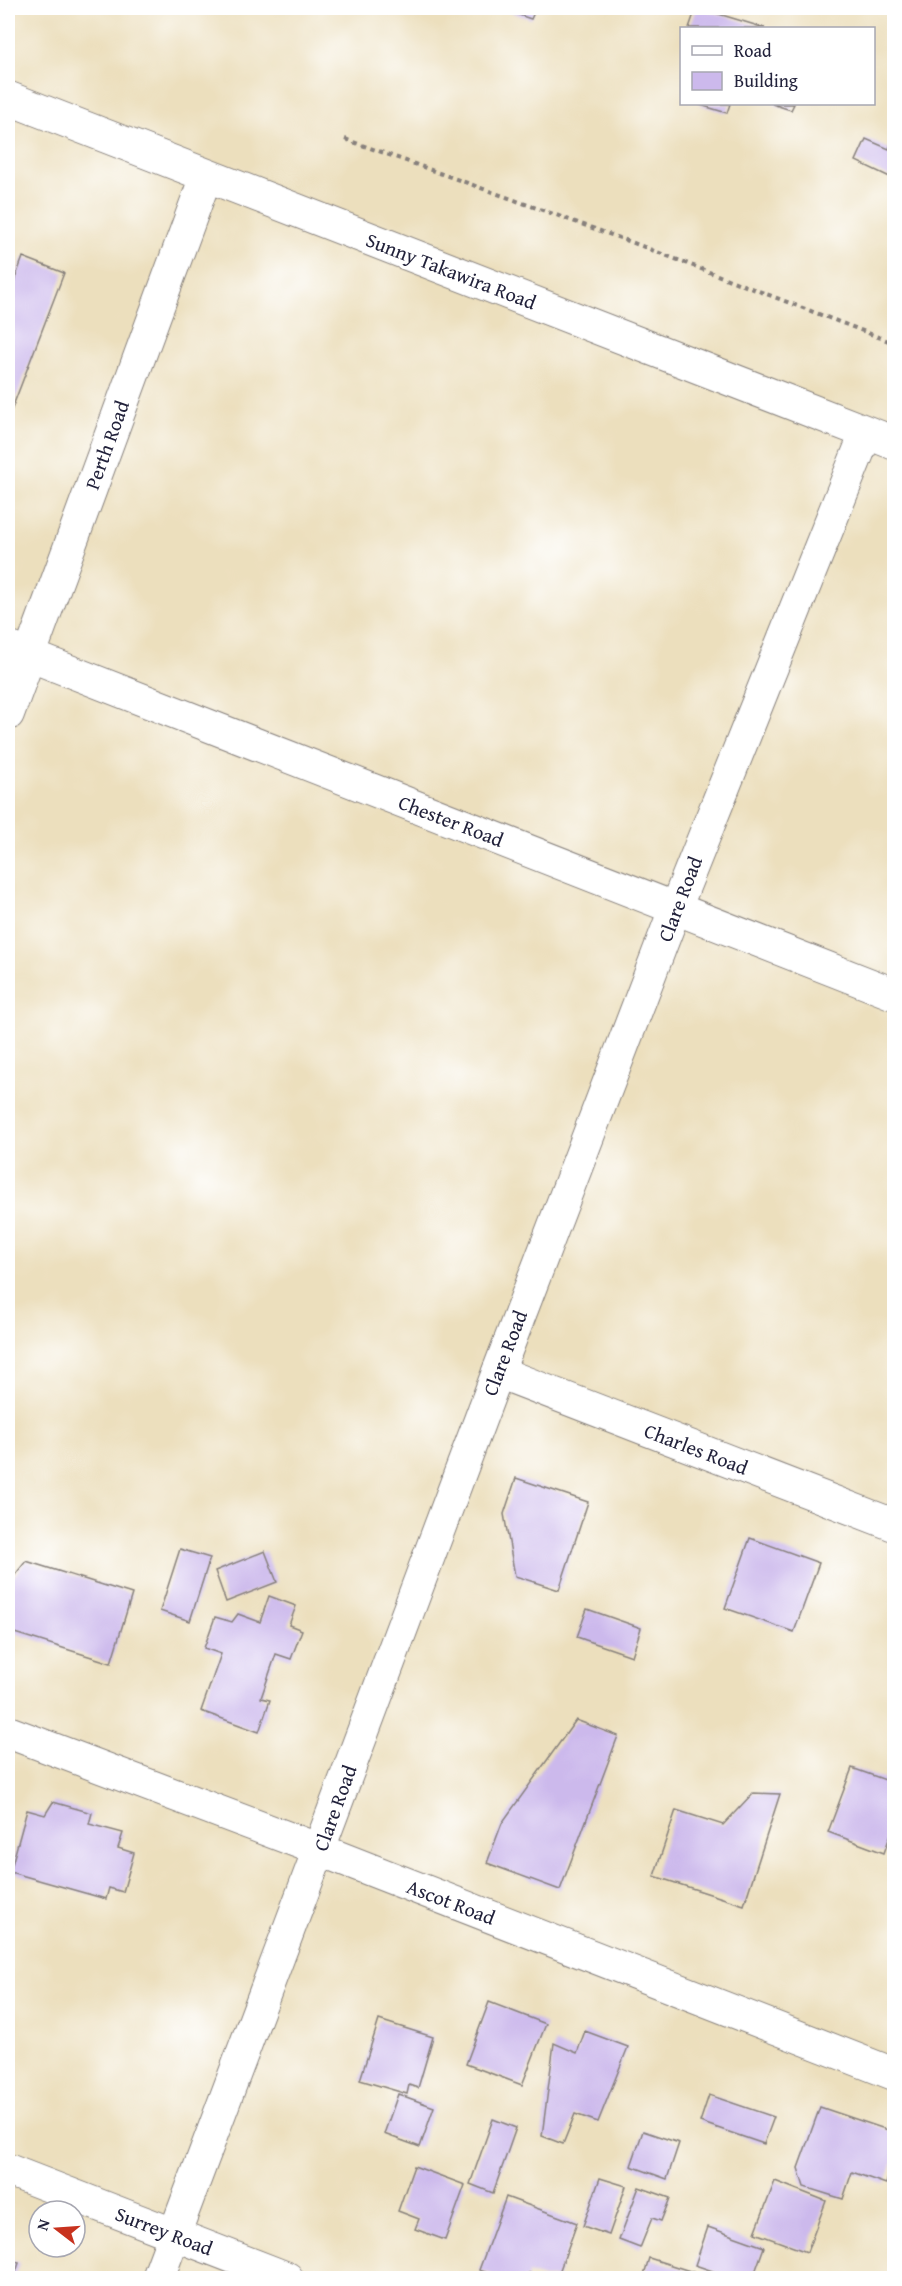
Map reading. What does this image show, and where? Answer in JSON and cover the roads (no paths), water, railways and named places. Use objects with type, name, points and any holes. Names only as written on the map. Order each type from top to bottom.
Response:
[{"type":"main road","name":"Sunny Takawira Road","points":[[8,98],[880,438]]},
{"type":"street","name":"Perth Road","points":[[8,714],[19,651],[206,176]]},
{"type":"street","name":"Clare Road","points":[[158,2278],[498,1372],[675,909],[880,438]]},
{"type":"street","name":"Chester Road","points":[[19,651],[894,994]]},
{"type":"street","name":"Charles Road","points":[[498,1372],[894,1525]]},
{"type":"street","name":"Ascot Road","points":[[8,1732],[894,2074]]},
{"type":"street","name":"Surrey Road","points":[[8,2170],[287,2278]]}]
